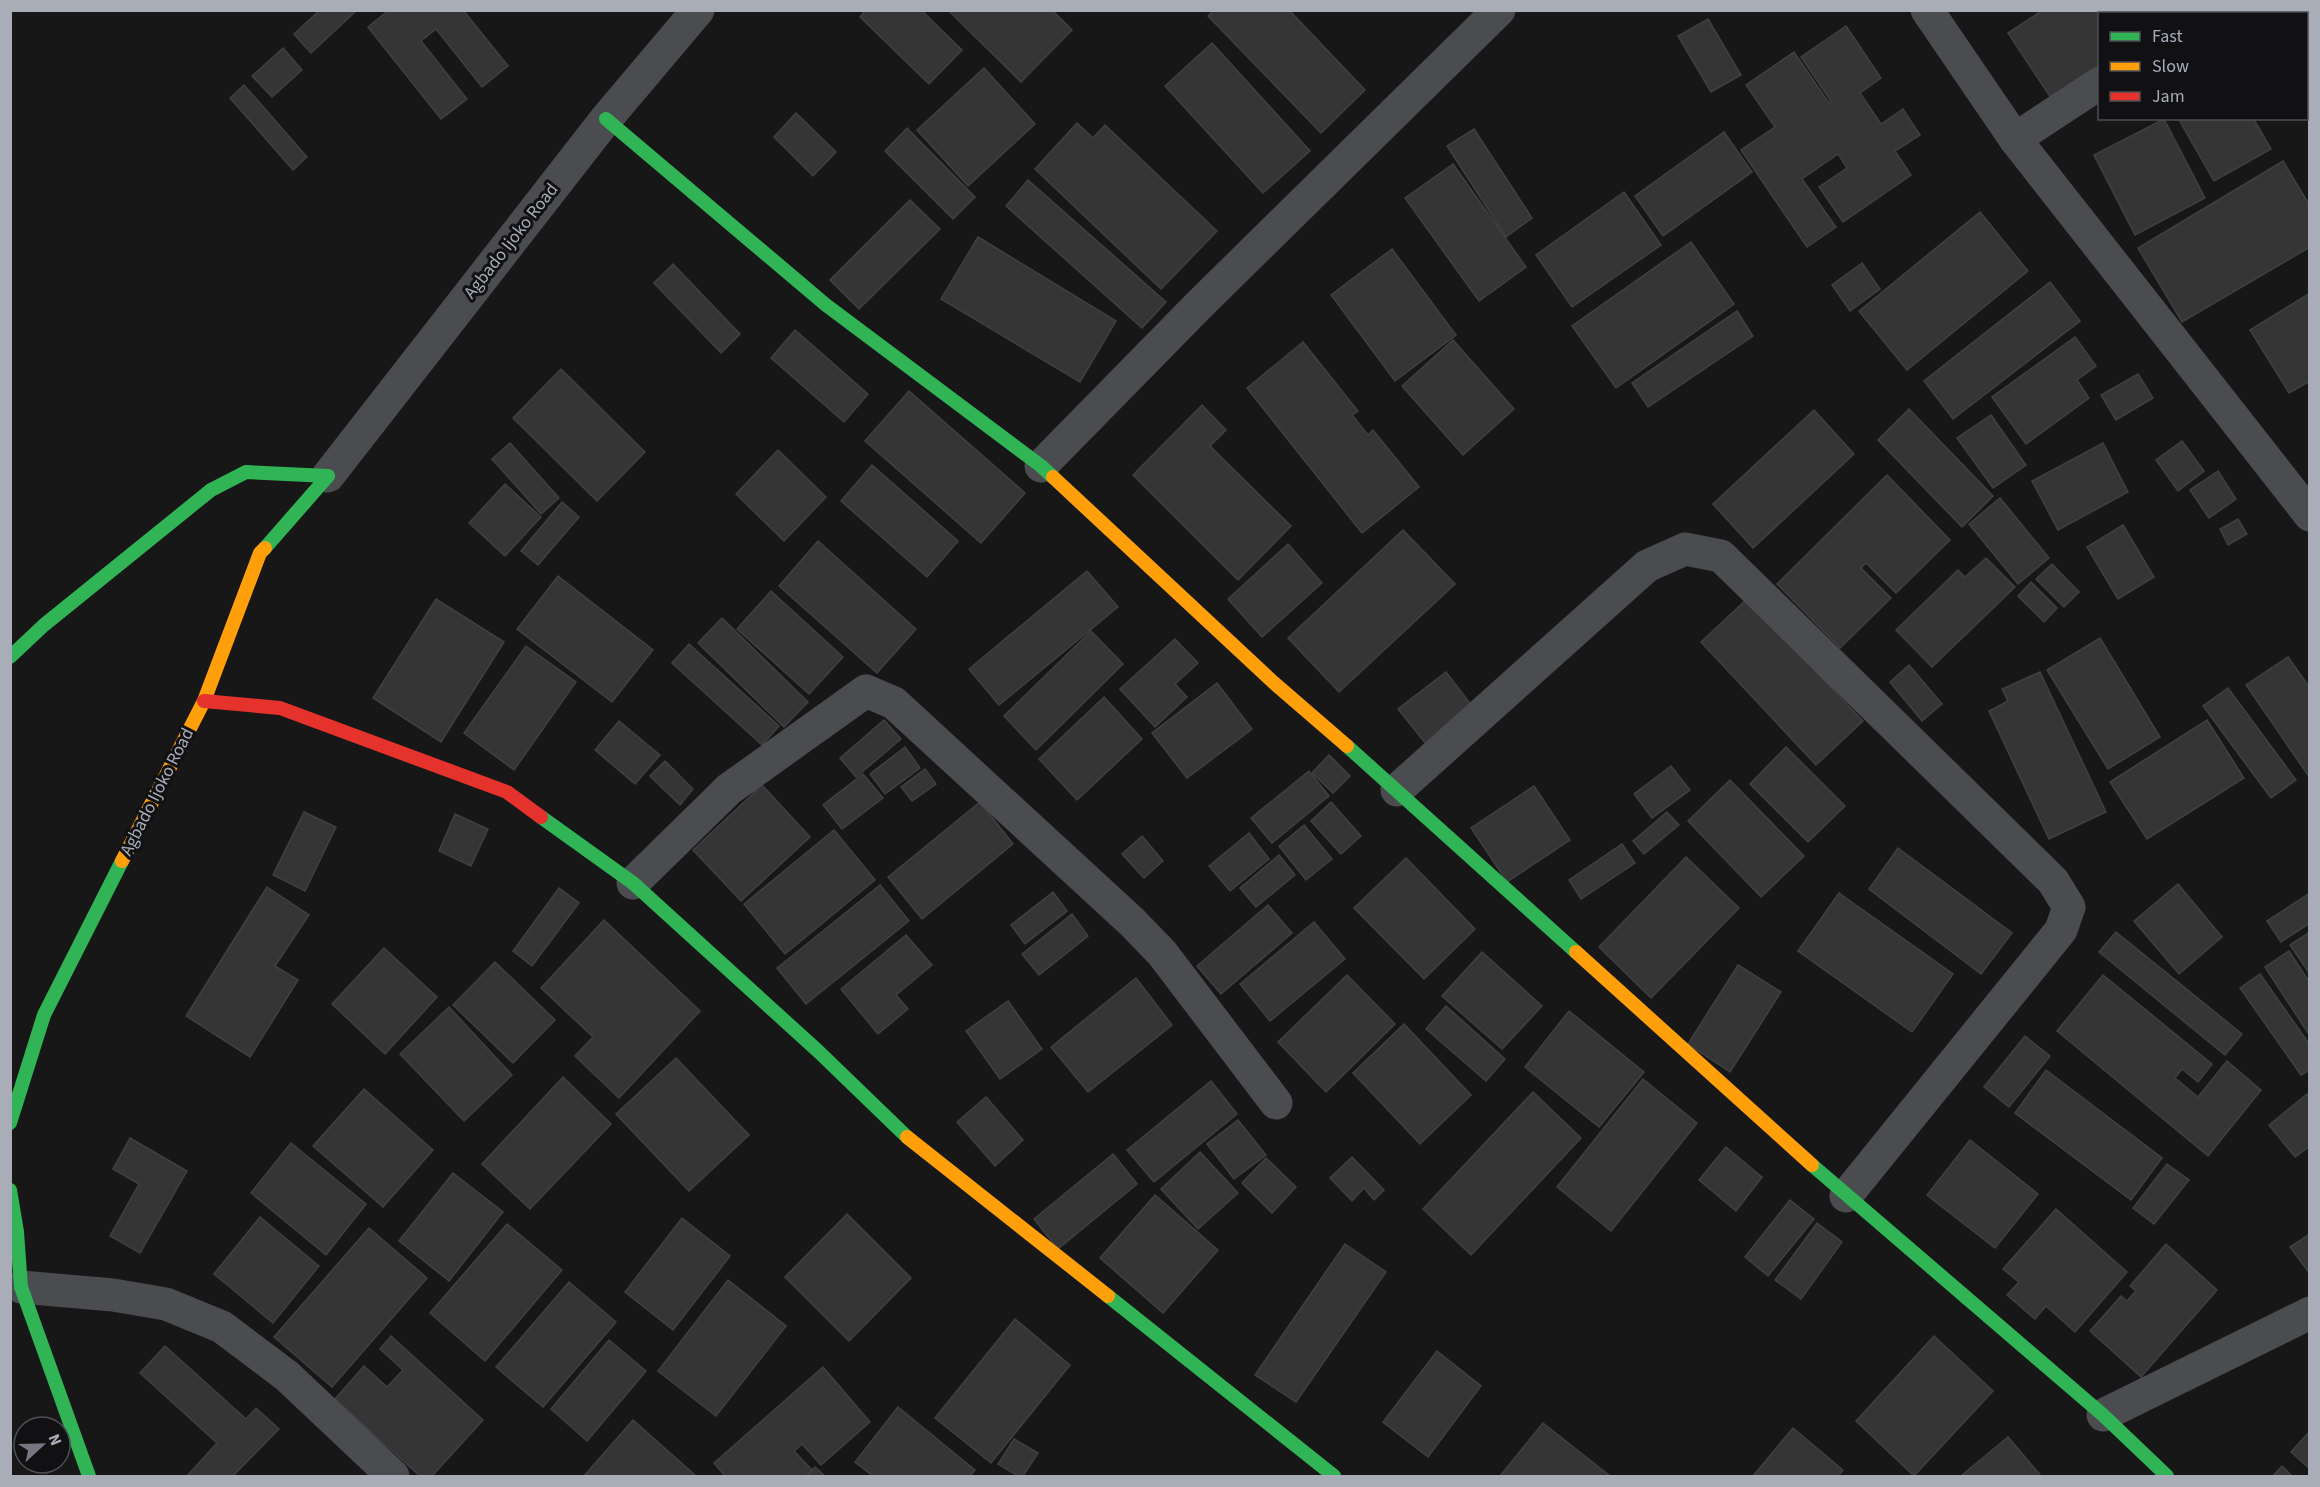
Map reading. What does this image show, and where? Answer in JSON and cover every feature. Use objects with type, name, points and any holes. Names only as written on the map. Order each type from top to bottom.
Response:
[{"type":"street","name":"Agbado Ijoko Road","points":[[10,1123],[44,1015],[204,700],[260,553],[328,476],[606,118],[698,10]]},
{"type":"street","points":[[1041,466],[1200,304],[1498,10]]},
{"type":"street","points":[[1927,10],[2015,139],[2310,516]]},
{"type":"street","points":[[2015,139],[2098,84]]},
{"type":"street","points":[[606,118],[826,305],[1041,466],[1273,682],[1396,790],[1846,1197],[2103,1415],[2167,1476]]},
{"type":"street","points":[[10,657],[44,625],[211,490],[246,472],[328,476]]},
{"type":"street","points":[[1396,790],[1647,566],[1685,549],[1721,556],[2053,881],[2069,907],[2061,930],[1846,1197]]},
{"type":"street","points":[[633,883],[729,789],[866,691],[894,703],[1132,922],[1162,953],[1276,1102]]},
{"type":"street","points":[[204,700],[280,708],[507,792],[633,883],[819,1052],[894,1126],[1334,1476]]},
{"type":"street","points":[[10,1190],[17,1232],[21,1287],[89,1476]]},
{"type":"street","points":[[21,1287],[113,1295],[165,1304],[222,1327],[287,1376],[393,1476]]},
{"type":"street","points":[[2103,1415],[2310,1313]]},
{"type":"building","points":[[320,10],[357,10],[311,53],[294,34]]},
{"type":"building","points":[[389,10],[463,10],[508,66],[482,87],[436,29],[421,41],[467,99],[441,119],[368,27]]},
{"type":"building","points":[[866,10],[921,10],[962,50],[929,84],[860,17]]},
{"type":"building","points":[[948,10],[1052,10],[1072,30],[1021,82]]},
{"type":"building","points":[[1214,10],[1289,10],[1365,90],[1321,133],[1208,16]]},
{"type":"building","points":[[2043,10],[2154,10],[2155,12],[2098,12],[2098,67],[2051,98],[2008,33]]},
{"type":"building","points":[[1708,19],[1741,75],[1711,92],[1678,36]]},
{"type":"building","points":[[1846,26],[1881,78],[1860,93],[1881,124],[1903,109],[1920,135],[1895,151],[1911,175],[1843,222],[1819,187],[1847,168],[1838,154],[1802,179],[1836,227],[1807,247],[1741,150],[1775,127],[1746,85],[1794,52],[1829,103],[1831,101],[1801,57]]},
{"type":"building","points":[[1212,43],[1310,151],[1263,193],[1165,86]]},
{"type":"building","points":[[283,48],[302,70],[272,97],[252,76]]},
{"type":"building","points":[[984,68],[1035,124],[968,186],[917,130]]},
{"type":"building","points":[[244,85],[307,157],[293,170],[230,98]]},
{"type":"building","points":[[796,113],[836,152],[813,176],[774,137]]},
{"type":"building","points":[[2165,120],[2205,198],[2135,235],[2094,155]]},
{"type":"building","points":[[2179,120],[2254,120],[2271,149],[2214,181]]},
{"type":"building","points":[[1077,123],[1093,138],[1105,125],[1217,231],[1161,289],[1035,169]]},
{"type":"building","points":[[907,128],[975,197],[953,219],[885,151]]},
{"type":"building","points":[[1474,129],[1532,218],[1506,237],[1447,146]]},
{"type":"building","points":[[1724,132],[1752,172],[1663,236],[1635,196]]},
{"type":"building","points":[[2283,161],[2310,206],[2310,247],[2182,322],[2138,248]]},
{"type":"building","points":[[1453,164],[1526,267],[1479,301],[1405,198]]},
{"type":"building","points":[[1028,180],[1166,302],[1142,328],[1006,206]]},
{"type":"building","points":[[1624,192],[1661,245],[1572,307],[1536,255]]},
{"type":"building","points":[[910,200],[940,229],[859,309],[830,280]]},
{"type":"building","points":[[1980,212],[2028,271],[1907,370],[1859,311]]},
{"type":"building","points":[[978,237],[1116,321],[1080,382],[941,299]]},
{"type":"building","points":[[1691,242],[1734,304],[1616,388],[1572,326]]},
{"type":"building","points":[[1392,249],[1456,335],[1395,381],[1331,295]]},
{"type":"building","points":[[1862,263],[1880,289],[1850,311],[1832,285]]},
{"type":"building","points":[[673,264],[740,334],[721,353],[654,283]]},
{"type":"building","points":[[2050,282],[2080,321],[1953,419],[1924,381]]},
{"type":"building","points":[[2310,293],[2310,381],[2289,393],[2250,330]]},
{"type":"building","points":[[1737,311],[1753,336],[1648,407],[1632,383]]},
{"type":"building","points":[[795,330],[868,394],[844,422],[771,358]]},
{"type":"building","points":[[2075,337],[2096,366],[2077,380],[2089,398],[2026,444],[1992,397]]},
{"type":"building","points":[[1453,340],[1514,409],[1463,455],[1402,386]]},
{"type":"building","points":[[1303,342],[1358,411],[1352,415],[1368,435],[1373,430],[1419,487],[1362,533],[1247,388]]},
{"type":"building","points":[[561,369],[645,452],[597,501],[513,418]]},
{"type":"building","points":[[2138,374],[2153,398],[2116,420],[2101,395]]},
{"type":"building","points":[[909,391],[1025,493],[981,543],[865,441]]},
{"type":"building","points":[[1202,405],[1226,430],[1210,446],[1291,526],[1238,580],[1133,475]]},
{"type":"building","points":[[1909,409],[1993,496],[1962,527],[1878,440]]},
{"type":"building","points":[[1814,410],[1854,454],[1753,548],[1713,504]]},
{"type":"building","points":[[1991,415],[2026,465],[1993,488],[1957,438]]},
{"type":"building","points":[[2182,441],[2204,471],[2178,491],[2156,460]]},
{"type":"building","points":[[510,443],[559,498],[541,514],[492,459]]},
{"type":"building","points":[[2103,443],[2128,492],[2058,530],[2032,481]]},
{"type":"building","points":[[778,450],[826,497],[784,541],[736,494]]},
{"type":"building","points":[[872,465],[958,541],[927,577],[841,501]]},
{"type":"building","points":[[2218,471],[2236,499],[2209,518],[2190,490]]},
{"type":"building","points":[[1887,475],[1950,540],[1896,593],[1866,563],[1861,568],[1891,598],[1840,648],[1777,584]]},
{"type":"building","points":[[505,484],[541,517],[505,556],[469,523]]},
{"type":"building","points":[[2000,498],[2049,558],[2018,584],[1969,524]]},
{"type":"building","points":[[562,502],[579,517],[538,565],[521,551]]},
{"type":"building","points":[[2238,519],[2247,534],[2228,545],[2220,529]]},
{"type":"building","points":[[2123,525],[2154,577],[2118,599],[2087,547]]},
{"type":"building","points":[[1403,530],[1455,584],[1339,692],[1288,638]]},
{"type":"building","points":[[818,541],[916,629],[877,673],[779,586]]},
{"type":"building","points":[[1288,544],[1322,583],[1262,637],[1228,599]]},
{"type":"building","points":[[1986,558],[2015,587],[1932,667],[1896,630],[1958,570],[1965,577]]},
{"type":"building","points":[[2052,564],[2079,592],[2064,607],[2036,579]]},
{"type":"building","points":[[1087,571],[1118,607],[999,705],[969,669]]},
{"type":"building","points":[[558,576],[653,650],[612,702],[517,629]]},
{"type":"building","points":[[2031,582],[2057,608],[2044,622],[2018,596]]},
{"type":"building","points":[[771,591],[843,657],[809,694],[737,629]]},
{"type":"building","points":[[436,599],[504,642],[441,742],[373,698]]},
{"type":"building","points":[[1747,599],[1863,721],[1816,765],[1701,642]]},
{"type":"building","points":[[722,618],[808,702],[784,727],[698,643]]},
{"type":"building","points":[[1091,631],[1123,664],[1036,750],[1004,716]]},
{"type":"building","points":[[2100,638],[2160,737],[2108,769],[2047,670]]},
{"type":"building","points":[[1175,639],[1198,663],[1175,684],[1187,697],[1155,727],[1120,689]]},
{"type":"building","points":[[689,644],[779,726],[762,745],[672,663]]},
{"type":"building","points":[[526,646],[576,682],[514,770],[464,733]]},
{"type":"building","points":[[2288,657],[2310,688],[2310,778],[2246,685]]},
{"type":"building","points":[[1909,665],[1942,704],[1922,721],[1890,682]]},
{"type":"building","points":[[1446,672],[1489,728],[1442,764],[1398,709]]},
{"type":"building","points":[[2040,672],[2106,812],[2049,839],[1989,711],[2008,701],[2002,689]]},
{"type":"building","points":[[1217,683],[1252,729],[1187,778],[1152,733]]},
{"type":"building","points":[[2228,688],[2296,780],[2271,798],[2203,706]]},
{"type":"building","points":[[1104,697],[1142,739],[1077,800],[1039,759]]},
{"type":"building","points":[[884,720],[901,739],[856,777],[840,758]]},
{"type":"building","points":[[2207,720],[2244,778],[2147,839],[2110,782]]},
{"type":"building","points":[[619,721],[660,755],[635,784],[595,750]]},
{"type":"building","points":[[905,747],[920,768],[885,794],[870,774]]},
{"type":"building","points":[[1786,747],[1845,806],[1808,842],[1750,784]]},
{"type":"building","points":[[1329,755],[1350,776],[1333,793],[1312,773]]},
{"type":"building","points":[[665,761],[693,789],[680,805],[650,776]]},
{"type":"building","points":[[1671,766],[1690,790],[1652,818],[1634,794]]},
{"type":"building","points":[[925,769],[936,784],[912,801],[901,787]]},
{"type":"building","points":[[1309,771],[1329,796],[1272,843],[1251,818]]},
{"type":"building","points":[[863,774],[883,798],[842,829],[823,805]]},
{"type":"building","points":[[1730,780],[1804,856],[1761,897],[1688,821]]},
{"type":"building","points":[[762,785],[810,837],[741,901],[693,850]]},
{"type":"building","points":[[1534,786],[1570,840],[1507,882],[1471,828]]},
{"type":"building","points":[[980,802],[1013,844],[922,919],[888,877]]},
{"type":"building","points":[[1331,802],[1361,836],[1341,854],[1311,821]]},
{"type":"building","points":[[304,812],[336,827],[305,891],[273,875]]},
{"type":"building","points":[[1667,812],[1679,825],[1644,854],[1633,841]]},
{"type":"building","points":[[455,814],[488,829],[471,866],[439,851]]},
{"type":"building","points":[[1304,825],[1332,859],[1306,880],[1279,846]]},
{"type":"building","points":[[834,830],[875,880],[785,954],[744,904]]},
{"type":"building","points":[[1249,833],[1269,859],[1230,891],[1209,866]]},
{"type":"building","points":[[1142,836],[1163,861],[1144,878],[1122,854]]},
{"type":"building","points":[[1622,844],[1635,863],[1581,899],[1569,880]]},
{"type":"building","points":[[1898,848],[2012,933],[1981,974],[1869,889]]},
{"type":"building","points":[[1279,855],[1295,875],[1256,907],[1240,888]]},
{"type":"building","points":[[1686,857],[1739,908],[1651,998],[1599,947]]},
{"type":"building","points":[[1406,858],[1475,929],[1424,979],[1354,908]]},
{"type":"building","points":[[2178,884],[2222,937],[2179,974],[2134,921]]},
{"type":"building","points":[[880,885],[909,921],[806,1004],[777,968]]},
{"type":"building","points":[[267,887],[309,915],[275,966],[298,980],[250,1057],[186,1016]]},
{"type":"building","points":[[559,888],[579,903],[532,966],[513,951]]},
{"type":"building","points":[[1053,892],[1067,911],[1025,944],[1011,925]]},
{"type":"building","points":[[1839,893],[1953,974],[1912,1032],[1798,951]]},
{"type":"building","points":[[2310,893],[2310,923],[2281,942],[2267,921]]},
{"type":"building","points":[[1268,905],[1292,933],[1221,994],[1197,966]]},
{"type":"building","points":[[1072,914],[1088,936],[1039,975],[1022,954]]},
{"type":"building","points":[[604,920],[700,1011],[619,1098],[575,1056],[593,1037],[541,988]]},
{"type":"building","points":[[1314,922],[1345,959],[1270,1021],[1240,984]]},
{"type":"building","points":[[2116,932],[2242,1034],[2225,1055],[2099,952]]},
{"type":"building","points":[[2310,932],[2310,974],[2290,945]]},
{"type":"building","points":[[906,935],[932,965],[896,995],[908,1009],[878,1034],[841,989]]},
{"type":"building","points":[[384,948],[437,997],[385,1054],[332,1004]]},
{"type":"building","points":[[2289,951],[2310,983],[2310,1036],[2265,967]]},
{"type":"building","points":[[1482,952],[1542,1006],[1502,1049],[1442,996]]},
{"type":"building","points":[[495,962],[555,1020],[513,1063],[453,1005]]},
{"type":"building","points":[[1738,965],[1781,992],[1730,1072],[1688,1044]]},
{"type":"building","points":[[2260,974],[2310,1045],[2310,1070],[2301,1075],[2240,988]]},
{"type":"building","points":[[1347,975],[1395,1024],[1326,1092],[1278,1042]]},
{"type":"building","points":[[2103,975],[2212,1064],[2198,1082],[2182,1069],[2175,1078],[2198,1097],[2227,1061],[2261,1090],[2208,1156],[2057,1031]]},
{"type":"building","points":[[1136,978],[1172,1025],[1088,1092],[1051,1047]]},
{"type":"building","points":[[1008,1001],[1042,1049],[1000,1079],[966,1031]]},
{"type":"building","points":[[1446,1006],[1505,1059],[1486,1081],[1426,1029]]},
{"type":"building","points":[[449,1007],[512,1075],[464,1121],[400,1054]]},
{"type":"building","points":[[1569,1011],[1644,1072],[1599,1127],[1525,1067]]},
{"type":"building","points":[[1404,1024],[1471,1095],[1420,1144],[1353,1073]]},
{"type":"building","points":[[2025,1036],[2050,1056],[2009,1107],[1984,1087]]},
{"type":"building","points":[[676,1058],[749,1135],[689,1191],[616,1114]]},
{"type":"building","points":[[2046,1070],[2162,1158],[2131,1200],[2015,1113]]},
{"type":"building","points":[[563,1077],[611,1124],[530,1209],[482,1164]]},
{"type":"building","points":[[1643,1079],[1697,1123],[1611,1231],[1557,1187]]},
{"type":"building","points":[[1211,1081],[1237,1114],[1154,1182],[1127,1150]]},
{"type":"building","points":[[364,1089],[433,1150],[383,1207],[313,1146]]},
{"type":"building","points":[[1533,1092],[1581,1138],[1471,1255],[1423,1209]]},
{"type":"building","points":[[2307,1094],[2310,1098],[2310,1146],[2295,1157],[2269,1125]]},
{"type":"building","points":[[986,1097],[1023,1140],[995,1166],[957,1122]]},
{"type":"building","points":[[1238,1120],[1266,1155],[1234,1179],[1207,1144]]},
{"type":"building","points":[[130,1138],[187,1171],[140,1253],[110,1236],[139,1184],[113,1169]]},
{"type":"building","points":[[1970,1140],[2038,1194],[1995,1248],[1927,1195]]},
{"type":"building","points":[[291,1143],[366,1204],[326,1255],[251,1193]]},
{"type":"building","points":[[1726,1147],[1762,1177],[1736,1211],[1699,1180]]},
{"type":"building","points":[[1200,1152],[1238,1193],[1198,1229],[1161,1189]]},
{"type":"building","points":[[1113,1154],[1137,1184],[1058,1249],[1034,1219]]},
{"type":"building","points":[[1352,1157],[1384,1190],[1374,1200],[1364,1188],[1352,1201],[1330,1178]]},
{"type":"building","points":[[1266,1158],[1296,1187],[1272,1213],[1242,1183]]},
{"type":"building","points":[[2167,1164],[2189,1180],[2154,1224],[2133,1208]]},
{"type":"building","points":[[453,1173],[503,1212],[449,1281],[399,1241]]},
{"type":"building","points":[[1155,1195],[1218,1250],[1163,1313],[1100,1258]]},
{"type":"building","points":[[1790,1200],[1814,1219],[1768,1276],[1745,1257]]},
{"type":"building","points":[[2056,1209],[2127,1272],[2075,1332],[2046,1306],[2035,1319],[2007,1295],[2019,1282],[2003,1269]]},
{"type":"building","points":[[847,1214],[911,1278],[849,1341],[785,1277]]},
{"type":"building","points":[[260,1217],[319,1266],[273,1323],[214,1274]]},
{"type":"building","points":[[682,1218],[730,1256],[673,1330],[625,1292]]},
{"type":"building","points":[[1817,1223],[1842,1242],[1801,1299],[1775,1280]]},
{"type":"building","points":[[507,1224],[562,1270],[485,1361],[430,1313]]},
{"type":"building","points":[[369,1228],[427,1278],[332,1387],[274,1337]]},
{"type":"building","points":[[2310,1234],[2310,1274],[2290,1247]]},
{"type":"building","points":[[1345,1244],[1386,1272],[1296,1402],[1255,1375]]},
{"type":"building","points":[[2166,1244],[2217,1290],[2141,1377],[2090,1331],[2121,1296],[2127,1301],[2136,1291],[2130,1286]]},
{"type":"building","points":[[728,1280],[786,1326],[716,1416],[658,1371]]},
{"type":"building","points":[[569,1282],[616,1322],[543,1407],[496,1367]]},
{"type":"building","points":[[1015,1319],[1070,1365],[991,1463],[935,1418]]},
{"type":"building","points":[[391,1336],[483,1420],[432,1476],[420,1476],[335,1399],[364,1366],[387,1387],[403,1370],[380,1349]]},
{"type":"building","points":[[1934,1336],[1993,1391],[1914,1476],[1856,1421]]},
{"type":"building","points":[[609,1340],[646,1371],[587,1441],[551,1409]]},
{"type":"building","points":[[165,1346],[246,1419],[256,1408],[279,1429],[233,1476],[187,1476],[217,1443],[140,1373]]},
{"type":"building","points":[[1437,1351],[1481,1386],[1428,1457],[1383,1422]]},
{"type":"building","points":[[823,1367],[870,1422],[821,1465],[802,1444],[794,1451],[812,1470],[805,1476],[725,1476],[714,1463]]},
{"type":"building","points":[[898,1407],[975,1470],[970,1476],[873,1476],[855,1462]]},
{"type":"building","points":[[633,1420],[695,1475],[584,1476]]},
{"type":"building","points":[[1543,1423],[1610,1476],[1500,1476]]},
{"type":"building","points":[[1793,1428],[1843,1470],[1838,1476],[1753,1476]]},
{"type":"building","points":[[2310,1431],[2310,1469],[2291,1452]]},
{"type":"building","points":[[2008,1437],[2041,1476],[1961,1476]]},
{"type":"building","points":[[1014,1439],[1038,1453],[1023,1476],[1018,1476],[998,1464]]},
{"type":"building","points":[[2282,1466],[2292,1476],[2273,1476]]},
{"type":"building","points":[[815,1467],[825,1476],[807,1476]]},
{"type":"traffic: fast","points":[[606,119],[826,305],[1053,477]]},
{"type":"traffic: fast","points":[[10,657],[44,625],[211,490],[246,472],[328,476]]},
{"type":"traffic: fast","points":[[265,548],[328,476]]},
{"type":"traffic: fast","points":[[1347,746],[1576,952]]},
{"type":"traffic: fast","points":[[541,817],[633,883],[819,1052],[907,1137]]},
{"type":"traffic: fast","points":[[10,1123],[44,1015],[122,861]]},
{"type":"traffic: fast","points":[[1812,1165],[2103,1415],[2167,1476]]},
{"type":"traffic: fast","points":[[10,1190],[17,1232],[21,1287],[89,1476]]},
{"type":"traffic: fast","points":[[1108,1296],[1334,1476]]},
{"type":"traffic: slow","points":[[1053,477],[1273,682],[1347,746]]},
{"type":"traffic: slow","points":[[122,861],[204,701],[260,553],[265,548]]},
{"type":"traffic: slow","points":[[1576,952],[1812,1165]]},
{"type":"traffic: slow","points":[[907,1137],[1108,1296]]},
{"type":"traffic: jam","points":[[204,701],[280,708],[507,792],[541,817]]}]
